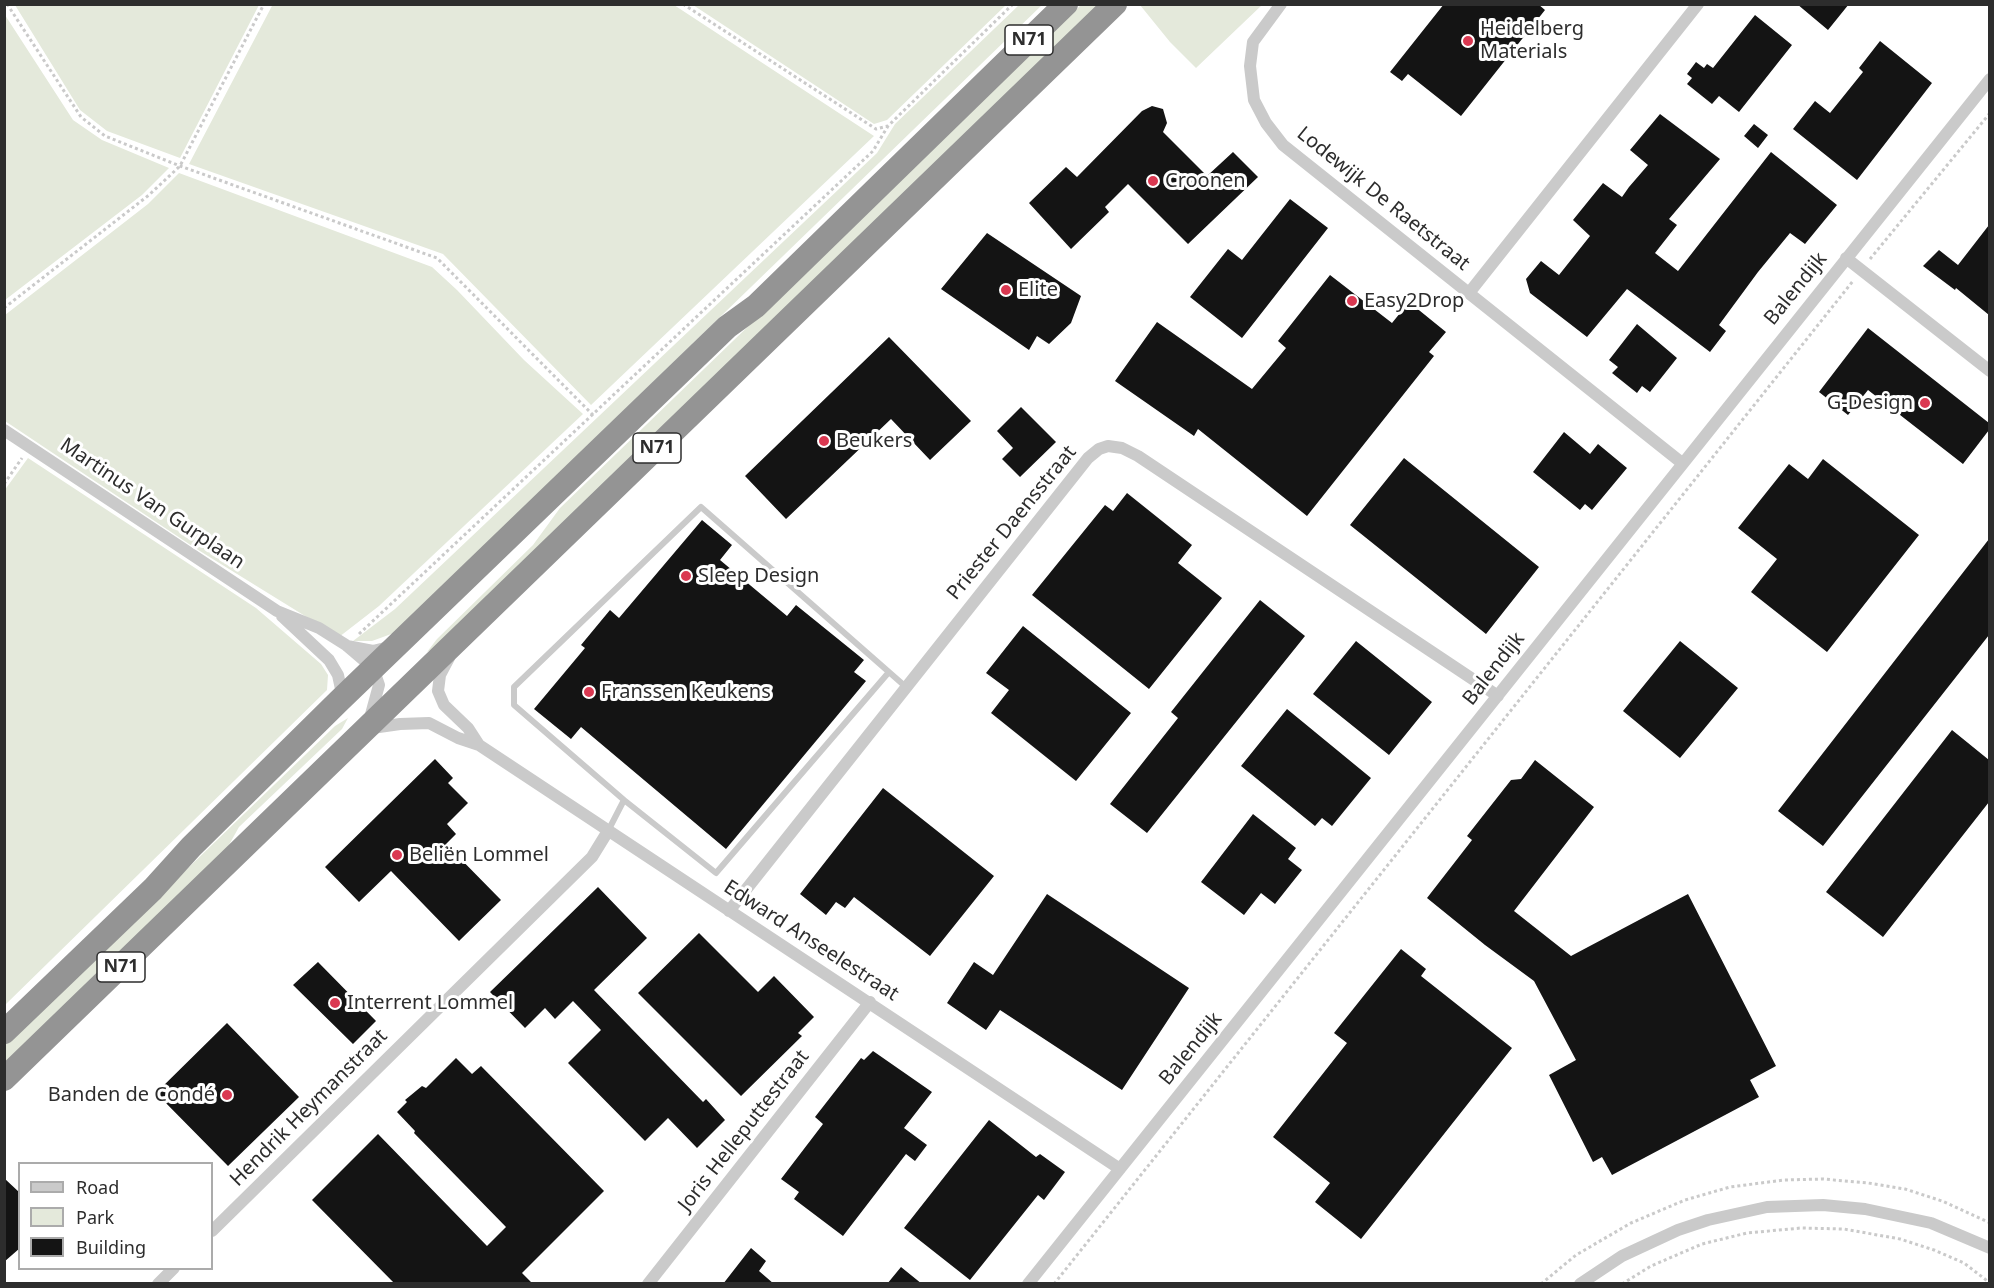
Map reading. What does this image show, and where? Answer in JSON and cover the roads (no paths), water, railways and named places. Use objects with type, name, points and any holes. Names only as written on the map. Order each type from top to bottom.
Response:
[{"type":"highway","name":"N71","points":[[4,1032],[153,889],[191,847],[373,668],[727,327],[756,306],[1066,4]]},
{"type":"highway","name":"N71","points":[[4,1080],[1116,4]]},
{"type":"street","name":"Lodewijk De Raetstraat","points":[[1281,4],[1253,42],[1250,66],[1254,100],[1266,123],[1283,145],[1682,463]]},
{"type":"street","name":"Lodewijk De Raetstraat","points":[[1468,293],[1698,4]]},
{"type":"street","name":"Balendijk","points":[[1029,1284],[1989,79]]},
{"type":"street","points":[[1846,258],[1989,371]]},
{"type":"street","name":"Martinus Van Gurplaan","points":[[4,430],[277,611],[329,660],[338,675],[341,689],[339,701]]},
{"type":"street","name":"Priester Daensstraat","points":[[729,910],[1088,458],[1099,449],[1108,446],[1122,448],[1138,456],[1498,696]]},
{"type":"street","name":"Martinus Van Gurplaan","points":[[277,611],[319,628],[346,645],[373,668]]},
{"type":"street","name":"Martinus Van Gurplaan","points":[[346,645],[373,651],[387,648],[403,639]]},
{"type":"street","name":"Edward Anseelestraat","points":[[459,639],[440,675],[438,691],[444,705],[468,728],[479,745]]},
{"type":"street","points":[[367,729],[379,685],[373,668]]},
{"type":"street","name":"Edward Anseelestraat","points":[[367,729],[399,724],[429,723],[458,738],[479,745],[1120,1169]]},
{"type":"street","name":"Hendrik Heymanstraat","points":[[213,1230],[592,857],[608,831]]},
{"type":"street","name":"Joris Helleputtestraat","points":[[648,1284],[870,1002]]},
{"type":"street","points":[[1580,1284],[1622,1256],[1678,1230],[1708,1220],[1767,1207],[1823,1205],[1865,1209],[1931,1224],[1989,1248]]},
{"type":"street","points":[[1972,1242],[1989,1258]]},
{"type":"street","points":[[158,1284],[173,1270]]},
{"type":"lane","points":[[889,672],[716,873],[624,800],[514,705],[514,687],[701,507],[889,672],[906,687]]},
{"type":"lane","points":[[608,831],[624,800]]},
{"type":"place","name":"Heidelberg Materials","points":[[1468,41]]},
{"type":"place","name":"Croonen","points":[[1153,181]]},
{"type":"place","name":"Elite","points":[[1006,290]]},
{"type":"place","name":"Easy2Drop","points":[[1352,301]]},
{"type":"place","name":"G-Design","points":[[1925,403]]},
{"type":"place","name":"Beukers","points":[[824,441]]},
{"type":"place","name":"Sleep Design","points":[[686,576]]},
{"type":"place","name":"Franssen Keukens","points":[[589,692]]},
{"type":"place","name":"Beliën Lommel","points":[[397,855]]},
{"type":"place","name":"Interrent Lommel","points":[[335,1003]]},
{"type":"place","name":"Banden de Condé","points":[[227,1095]]}]
